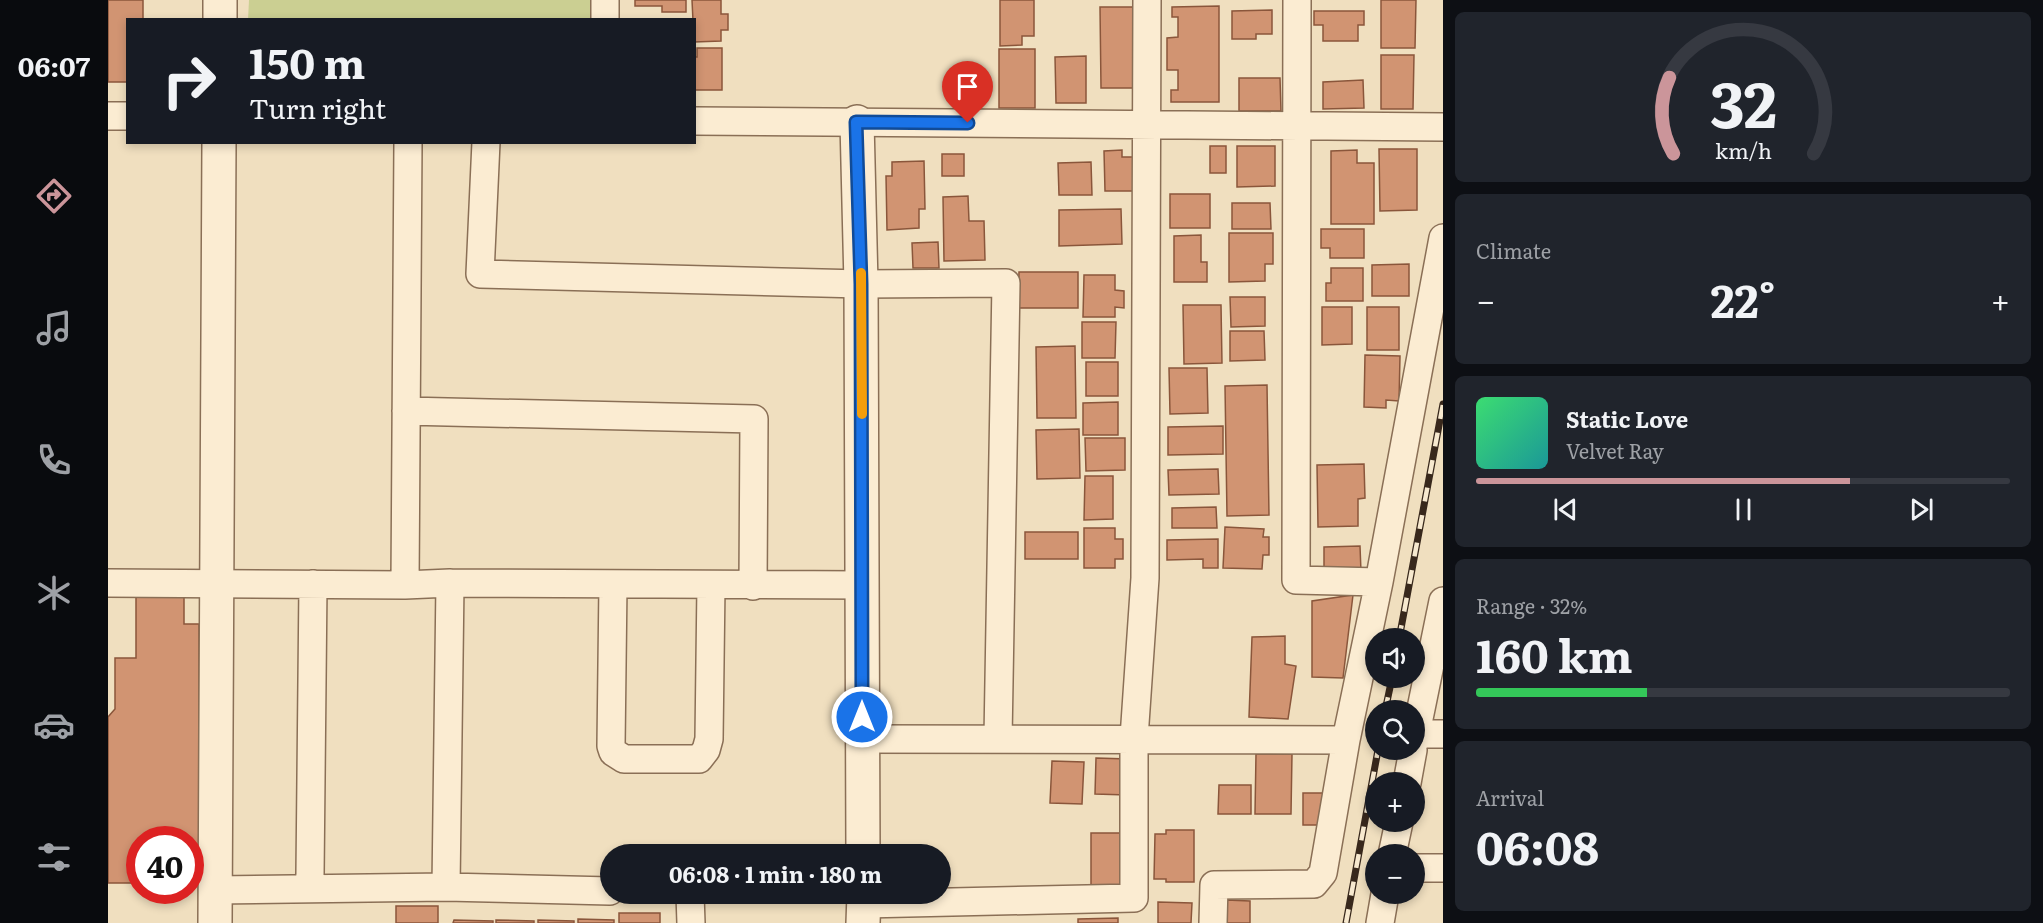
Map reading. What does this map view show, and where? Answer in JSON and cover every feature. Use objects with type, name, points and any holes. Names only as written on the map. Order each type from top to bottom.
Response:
[{"type":"street","points":[[220,0],[220,18]]},
{"type":"street","points":[[605,0],[605,18]]},
{"type":"street","points":[[864,907],[1134,898],[1134,738],[1145,578],[1147,0]]},
{"type":"street","points":[[1297,0],[1296,580],[1379,582]]},
{"type":"street","points":[[108,116],[126,116]]},
{"type":"street","points":[[696,121],[1296,124],[1443,127]]},
{"type":"street","points":[[856,122],[861,284],[863,844]]},
{"type":"street","points":[[215,923],[219,144]]},
{"type":"street","points":[[405,585],[408,144]]},
{"type":"street","points":[[486,144],[480,274],[861,284],[1006,283],[998,738]]},
{"type":"street","points":[[1213,923],[1214,885],[1314,884],[1323,873],[1346,740],[1379,582],[1443,238]]},
{"type":"street","points":[[406,411],[754,419],[753,586]]},
{"type":"street","points":[[108,583],[863,585]]},
{"type":"street","points":[[446,887],[450,583]]},
{"type":"street","points":[[308,889],[313,584]]},
{"type":"street","points":[[613,584],[611,746],[617,755],[624,759],[699,759],[706,750],[709,739],[711,585]]},
{"type":"street","points":[[1423,700],[1443,601]]},
{"type":"street","points":[[1425,739],[1443,734]]},
{"type":"street","points":[[862,739],[1346,740]]},
{"type":"street","points":[[1425,868],[1443,868]]},
{"type":"street","points":[[215,890],[446,887],[600,891]]},
{"type":"street","points":[[690,904],[691,923]]},
{"type":"street","points":[[1380,923],[1383,904]]},
{"type":"green space","points":[[249,0],[594,0],[594,18],[248,18]]},
{"type":"building","points":[[108,0],[143,0],[143,18],[126,18],[126,82],[108,82]]},
{"type":"building","points":[[635,0],[686,0],[686,12],[662,12],[662,6],[635,6]]},
{"type":"building","points":[[692,0],[721,0],[721,14],[728,14],[728,30],[721,30],[721,41],[696,42],[696,18],[693,18]]},
{"type":"building","points":[[1000,0],[1034,0],[1034,36],[1022,36],[1022,45],[1000,46]]},
{"type":"building","points":[[1381,0],[1416,0],[1415,48],[1381,48]]},
{"type":"building","points":[[1219,6],[1219,102],[1171,102],[1171,90],[1178,90],[1178,70],[1167,70],[1167,38],[1178,37],[1178,17],[1172,17],[1172,7]]},
{"type":"building","points":[[1100,7],[1138,7],[1138,88],[1101,88]]},
{"type":"building","points":[[1272,10],[1272,34],[1256,34],[1256,39],[1232,39],[1232,11]]},
{"type":"building","points":[[1314,11],[1364,11],[1364,25],[1358,25],[1358,41],[1323,41],[1323,25],[1314,25]]},
{"type":"building","points":[[697,48],[722,48],[722,90],[696,90]]},
{"type":"building","points":[[999,49],[1035,49],[1035,108],[999,108]]},
{"type":"building","points":[[1381,55],[1414,55],[1413,109],[1381,109]]},
{"type":"building","points":[[1086,56],[1086,103],[1056,103],[1055,57]]},
{"type":"building","points":[[1239,78],[1280,78],[1281,111],[1239,111]]},
{"type":"building","points":[[1363,80],[1364,108],[1323,109],[1323,82]]},
{"type":"building","points":[[1210,146],[1226,146],[1226,173],[1210,173]]},
{"type":"building","points":[[1237,146],[1275,146],[1275,186],[1237,187]]},
{"type":"building","points":[[1379,149],[1417,149],[1417,210],[1380,211]]},
{"type":"building","points":[[1122,150],[1122,157],[1134,157],[1134,191],[1105,191],[1104,151]]},
{"type":"building","points":[[1357,150],[1357,163],[1374,163],[1374,224],[1331,224],[1331,151]]},
{"type":"building","points":[[942,154],[964,154],[964,176],[942,176]]},
{"type":"building","points":[[924,161],[925,209],[919,209],[919,228],[887,230],[886,176],[892,176],[892,162]]},
{"type":"building","points":[[1091,162],[1092,195],[1059,195],[1058,163]]},
{"type":"building","points":[[1170,194],[1210,194],[1210,228],[1170,228]]},
{"type":"building","points":[[968,196],[969,221],[984,221],[985,260],[944,261],[943,197]]},
{"type":"building","points":[[1232,203],[1270,203],[1271,229],[1232,229]]},
{"type":"building","points":[[1121,209],[1122,244],[1059,246],[1059,210]]},
{"type":"building","points":[[1321,229],[1364,229],[1364,258],[1330,258],[1330,248],[1321,248]]},
{"type":"building","points":[[1229,233],[1273,233],[1273,264],[1265,264],[1265,281],[1229,282]]},
{"type":"building","points":[[1201,235],[1201,262],[1207,262],[1207,282],[1174,282],[1174,236]]},
{"type":"building","points":[[938,242],[939,268],[913,268],[912,243]]},
{"type":"building","points":[[1409,264],[1409,296],[1372,296],[1372,265]]},
{"type":"building","points":[[1331,268],[1363,268],[1363,301],[1326,301],[1326,283],[1331,283]]},
{"type":"building","points":[[1019,272],[1078,272],[1078,308],[1018,308]]},
{"type":"building","points":[[1084,275],[1115,275],[1115,290],[1124,291],[1124,308],[1115,307],[1115,317],[1083,317]]},
{"type":"building","points":[[1230,297],[1265,297],[1265,326],[1231,327]]},
{"type":"building","points":[[1183,305],[1221,305],[1222,363],[1184,364]]},
{"type":"building","points":[[1322,307],[1352,307],[1352,344],[1322,345]]},
{"type":"building","points":[[1367,307],[1399,307],[1399,350],[1367,350]]},
{"type":"building","points":[[1082,322],[1116,322],[1115,358],[1082,358]]},
{"type":"building","points":[[1230,331],[1264,331],[1265,360],[1230,361]]},
{"type":"building","points":[[1075,346],[1076,418],[1037,418],[1036,347]]},
{"type":"building","points":[[1365,355],[1400,356],[1399,401],[1386,400],[1386,408],[1364,407]]},
{"type":"building","points":[[1086,362],[1118,362],[1118,396],[1086,396]]},
{"type":"building","points":[[1169,368],[1207,368],[1208,413],[1170,414]]},
{"type":"building","points":[[1267,385],[1269,515],[1227,516],[1225,386]]},
{"type":"building","points":[[1118,402],[1118,435],[1083,435],[1083,403]]},
{"type":"building","points":[[1223,426],[1223,454],[1168,455],[1168,427]]},
{"type":"building","points":[[1079,429],[1080,478],[1037,479],[1036,430]]},
{"type":"building","points":[[1085,438],[1125,438],[1125,470],[1086,471]]},
{"type":"building","points":[[1364,464],[1365,498],[1358,499],[1358,526],[1318,527],[1317,465]]},
{"type":"building","points":[[1218,469],[1219,494],[1169,495],[1168,470]]},
{"type":"building","points":[[1085,476],[1113,476],[1113,519],[1084,520]]},
{"type":"building","points":[[1216,507],[1217,528],[1172,528],[1172,508]]},
{"type":"building","points":[[1225,527],[1264,529],[1263,537],[1269,537],[1269,555],[1263,555],[1262,569],[1223,568]]},
{"type":"building","points":[[1084,528],[1115,528],[1115,539],[1123,539],[1123,559],[1115,559],[1115,568],[1084,568]]},
{"type":"building","points":[[1025,532],[1078,532],[1078,559],[1025,559]]},
{"type":"building","points":[[1218,539],[1218,568],[1203,568],[1203,559],[1167,560],[1167,540]]},
{"type":"building","points":[[1360,546],[1361,572],[1324,573],[1324,547]]},
{"type":"building","points":[[136,591],[184,591],[184,624],[199,624],[199,826],[126,826],[126,883],[108,883],[108,717],[115,709],[115,658],[136,658]]},
{"type":"building","points":[[1353,595],[1343,678],[1312,677],[1312,601]]},
{"type":"building","points":[[1285,636],[1285,664],[1296,666],[1288,719],[1249,717],[1252,637]]},
{"type":"building","points":[[1256,754],[1292,754],[1291,814],[1255,814]]},
{"type":"building","points":[[1096,758],[1128,759],[1127,795],[1095,794]]},
{"type":"building","points":[[1052,761],[1084,762],[1082,804],[1050,803]]},
{"type":"building","points":[[1219,785],[1251,785],[1251,814],[1218,814]]},
{"type":"building","points":[[1303,793],[1324,793],[1324,825],[1303,825]]},
{"type":"building","points":[[1166,830],[1194,830],[1194,882],[1166,882],[1166,879],[1154,879],[1155,834],[1166,834]]},
{"type":"building","points":[[1091,833],[1124,833],[1123,890],[1091,890]]},
{"type":"building","points":[[1226,900],[1250,901],[1250,923],[1225,923]]},
{"type":"building","points":[[1158,902],[1192,903],[1191,923],[1158,923]]},
{"type":"building","points":[[396,906],[438,906],[438,923],[396,923]]},
{"type":"building","points":[[619,913],[660,913],[660,923],[619,923]]},
{"type":"building","points":[[1118,918],[1118,923],[1078,923],[1078,919]]},
{"type":"building","points":[[578,919],[614,920],[614,923],[578,923]]},
{"type":"building","points":[[454,920],[493,921],[493,923],[453,923]]},
{"type":"building","points":[[496,920],[534,921],[534,923],[496,923]]},
{"type":"building","points":[[538,920],[574,921],[574,923],[538,923]]},
{"type":"railway","points":[[1401,628],[1443,404]]},
{"type":"railway","points":[[1387,700],[1390,688]]},
{"type":"railway","points":[[1346,923],[1376,760]]},
{"type":"slow traffic","points":[[861,273],[862,414]]},
{"type":"route","points":[[862,717],[861,284],[856,122],[968,123]]}]
